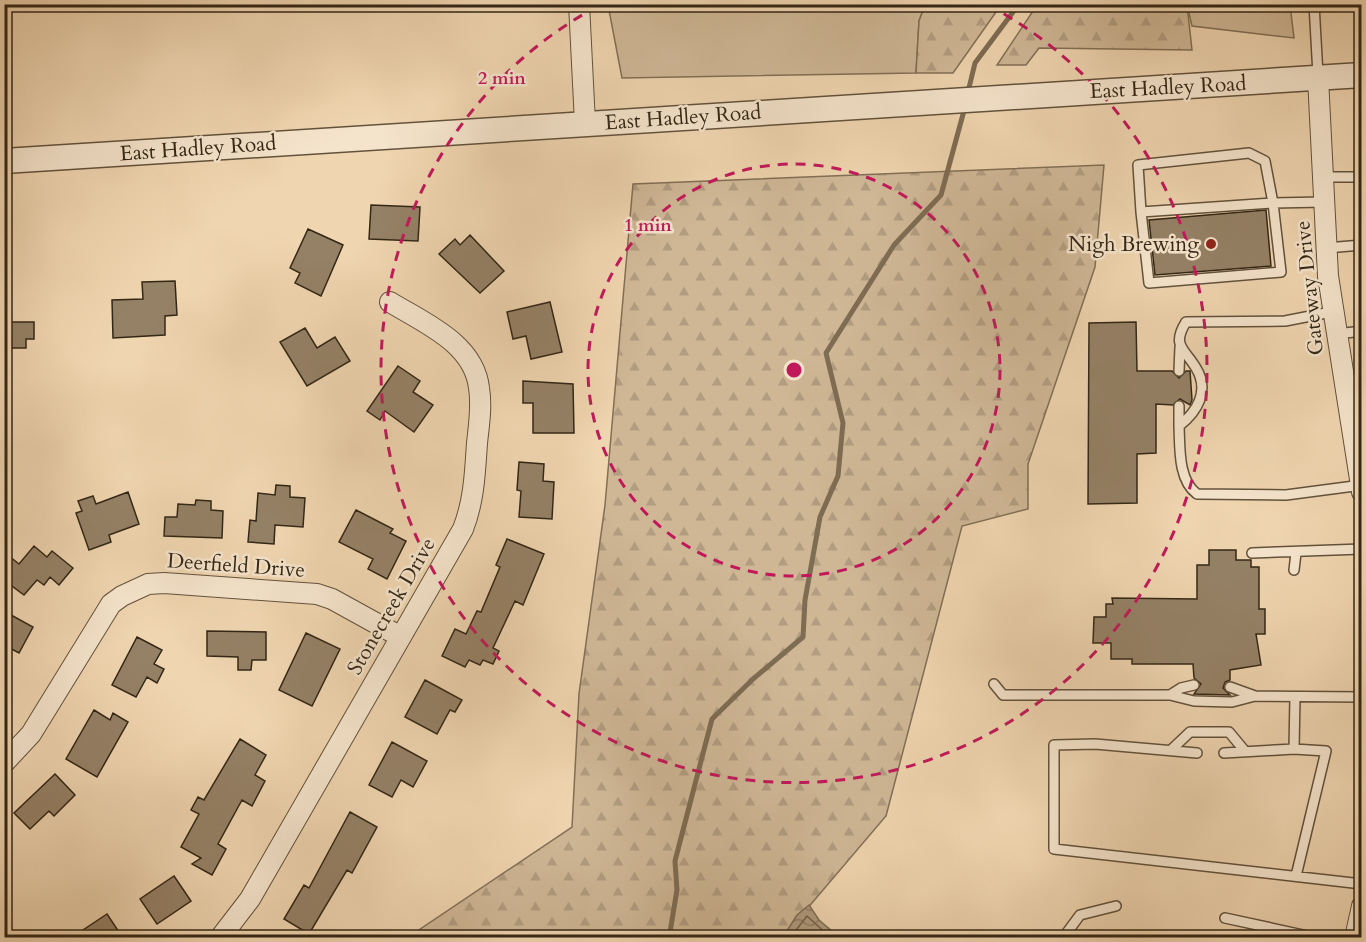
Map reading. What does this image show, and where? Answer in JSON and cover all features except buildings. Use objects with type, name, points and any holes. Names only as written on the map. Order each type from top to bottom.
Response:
[{"type":"street","points":[[579,4],[585,123]]},
{"type":"street","name":"East Hadley Road","points":[[4,161],[1362,75]]},
{"type":"street","name":"Gateway Drive","points":[[1318,78],[1331,312],[1356,425],[1361,487]]},
{"type":"street","name":"Stonecreek Drive","points":[[220,938],[250,899],[468,516],[474,489],[480,400],[475,371],[458,347],[445,336],[390,302]]},
{"type":"street","name":"Deerfield Drive","points":[[4,764],[31,734],[111,604],[122,596],[148,584],[185,582],[317,594],[332,599],[401,637]]},
{"type":"street","points":[[1355,938],[1362,906]]},
{"type":"lane","points":[[1314,4],[1318,78]]},
{"type":"lane","points":[[1249,153],[1264,161],[1273,203],[1281,272],[1149,283],[1138,165],[1249,153]]},
{"type":"lane","points":[[1323,177],[1362,177]]},
{"type":"lane","points":[[1141,213],[1273,203],[1324,202]]},
{"type":"lane","points":[[1326,248],[1362,244]]},
{"type":"lane","points":[[1179,371],[1180,332],[1186,322],[1285,321],[1331,312]]},
{"type":"lane","points":[[1335,334],[1362,330]]},
{"type":"lane","points":[[1179,426],[1194,415],[1200,405],[1196,367],[1180,347]]},
{"type":"lane","points":[[1179,406],[1184,475],[1189,488],[1197,494],[1286,495],[1361,487]]},
{"type":"lane","points":[[1252,553],[1362,549]]},
{"type":"lane","points":[[1294,570],[1296,553]]},
{"type":"lane","points":[[994,684],[1003,695],[1170,695],[1194,701],[1232,702],[1255,696],[1362,697]]},
{"type":"lane","points":[[1170,695],[1181,688],[1194,685]]},
{"type":"lane","points":[[1230,687],[1255,696]]},
{"type":"lane","points":[[1294,748],[1295,697]]},
{"type":"lane","points":[[1171,750],[1190,732],[1229,732],[1244,750]]},
{"type":"lane","points":[[1197,753],[1095,744],[1054,745],[1054,849],[1362,884]]},
{"type":"lane","points":[[1224,753],[1294,748],[1326,751],[1296,876]]},
{"type":"lane","points":[[1063,938],[1080,915],[1116,906]]},
{"type":"lane","points":[[1224,918],[1282,935],[1317,938]]},
{"type":"green space","points":[[925,4],[1001,5],[953,73],[916,73],[919,21]]},
{"type":"green space","points":[[608,5],[925,5],[919,21],[916,73],[622,78]]},
{"type":"green space","points":[[1037,5],[1187,5],[1192,50],[1039,48],[1026,65],[997,65]]},
{"type":"green space","points":[[1187,5],[1290,5],[1294,38],[1192,26]]},
{"type":"green space","points":[[1104,165],[1095,267],[1028,464],[1028,509],[962,526],[886,816],[783,937],[407,938],[572,827],[579,694],[605,505],[633,184]]},
{"type":"water","points":[[809,905],[819,920],[839,937],[783,937],[797,915]]},
{"type":"waterway","points":[[968,92],[975,63],[1019,4]]},
{"type":"waterway","points":[[669,938],[677,890],[675,861],[712,719],[753,679],[803,637],[805,600],[820,517],[838,476],[843,423],[826,353],[894,245],[941,195],[965,107]]},
{"type":"place","name":"Nigh Brewing","points":[[1211,244]]}]
